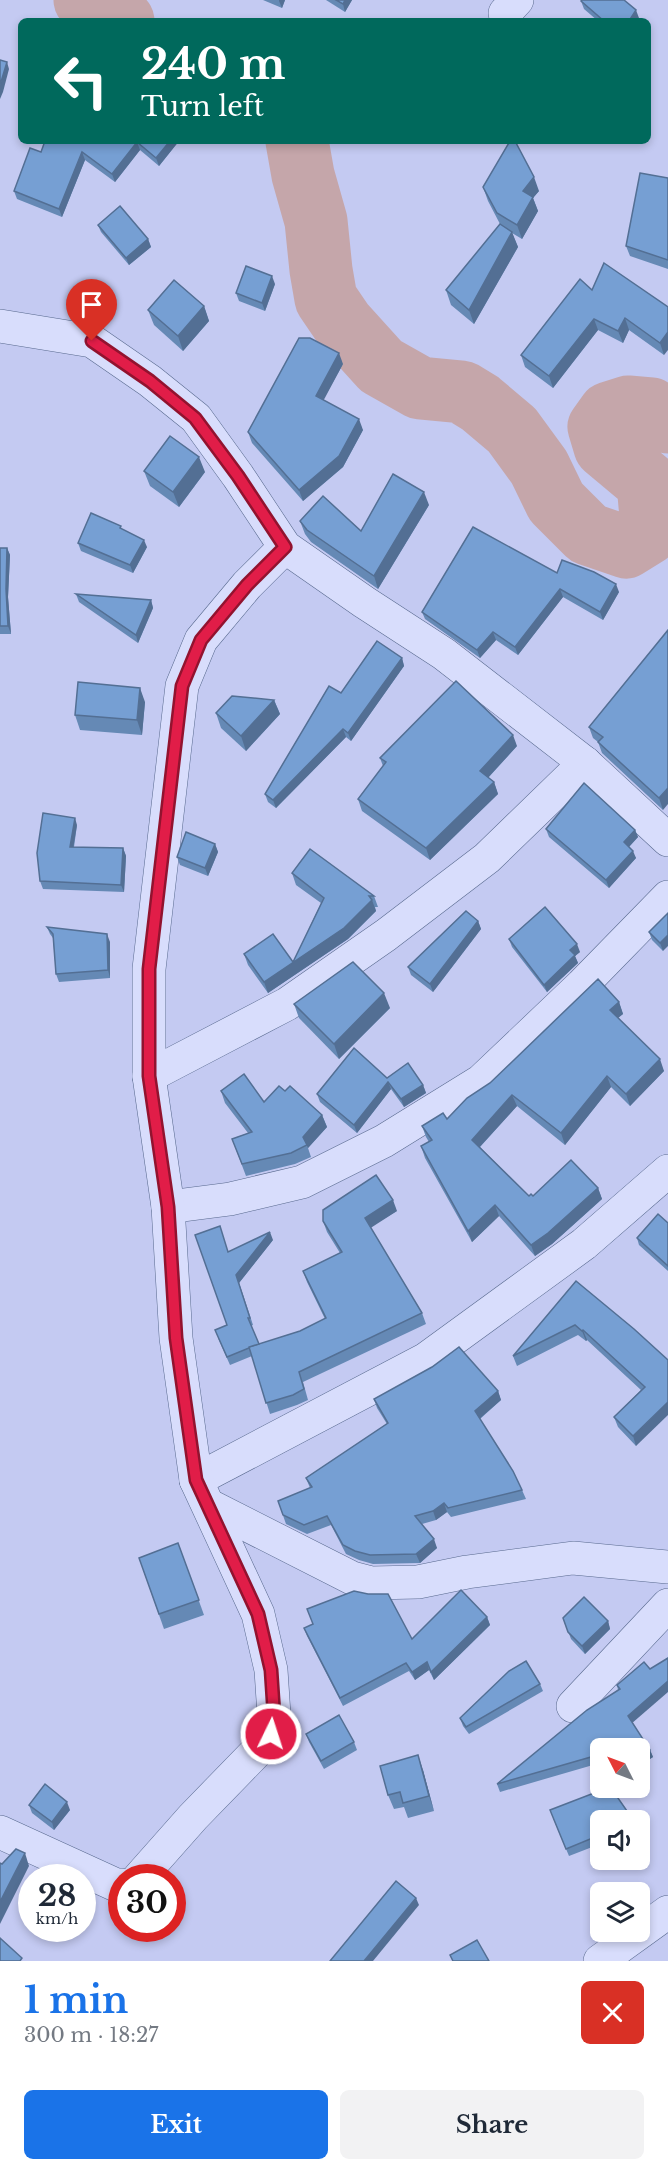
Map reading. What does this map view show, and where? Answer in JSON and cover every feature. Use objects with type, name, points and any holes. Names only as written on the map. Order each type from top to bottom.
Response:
[{"type":"street","points":[[0,326],[92,341],[150,381],[195,418],[238,476],[285,547],[444,654],[585,763],[668,840]]},
{"type":"street","points":[[151,1864],[261,1747],[271,1734],[274,1715],[271,1670],[258,1614],[203,1493],[176,1338],[168,1207],[149,1076],[149,969],[182,686],[201,640],[247,585],[285,547]]},
{"type":"street","points":[[149,1076],[287,1004],[386,935],[487,858],[585,763]]},
{"type":"street","points":[[168,1207],[230,1199],[302,1182],[384,1141],[481,1081],[582,985],[668,897]]},
{"type":"street","points":[[203,1493],[426,1359],[584,1244],[668,1171]]},
{"type":"street","points":[[203,1493],[352,1578],[371,1583],[418,1582],[466,1572],[573,1558],[668,1567]]},
{"type":"street","points":[[573,1706],[668,1605]]},
{"type":"street","points":[[0,1832],[108,1881]]},
{"type":"street","points":[[600,1961],[668,1912]]},
{"type":"building","points":[[624,0],[636,10],[631,18],[601,18],[581,1]]},
{"type":"building","points":[[0,60],[7,62],[0,85]]},
{"type":"building","points":[[44,144],[135,144],[112,174],[82,152],[59,209],[14,191],[30,148],[41,152]]},
{"type":"building","points":[[139,144],[168,144],[156,158]]},
{"type":"building","points":[[508,144],[517,144],[534,177],[523,191],[533,197],[517,225],[497,213],[483,187]]},
{"type":"building","points":[[640,173],[668,178],[668,260],[626,246]]},
{"type":"building","points":[[120,206],[148,239],[126,258],[98,225]]},
{"type":"building","points":[[500,224],[512,232],[469,310],[446,290]]},
{"type":"building","points":[[604,263],[668,307],[668,332],[660,343],[625,318],[618,331],[594,319],[549,376],[521,355],[580,279],[592,290]]},
{"type":"building","points":[[246,266],[272,276],[262,303],[236,293]]},
{"type":"building","points":[[174,280],[204,306],[178,336],[148,310]]},
{"type":"building","points":[[299,338],[310,338],[339,353],[316,396],[359,419],[339,456],[299,490],[248,432]]},
{"type":"building","points":[[170,436],[199,457],[173,492],[144,471]]},
{"type":"building","points":[[393,474],[424,492],[374,576],[307,530],[300,521],[323,496],[361,531]]},
{"type":"building","points":[[91,513],[121,526],[120,528],[144,540],[130,565],[78,543]]},
{"type":"building","points":[[473,527],[557,573],[562,560],[594,572],[616,584],[600,612],[560,589],[515,647],[493,632],[477,650],[422,612]]},
{"type":"building","points":[[0,548],[7,548],[8,626],[0,626]]},
{"type":"building","points":[[76,594],[151,600],[136,635]]},
{"type":"building","points":[[668,630],[668,788],[659,798],[598,742],[603,737],[589,727]]},
{"type":"building","points":[[377,641],[402,658],[348,733],[343,729],[273,800],[265,794],[329,686],[341,693]]},
{"type":"building","points":[[456,681],[513,735],[480,771],[494,782],[426,848],[358,799],[386,762],[380,758]]},
{"type":"building","points":[[78,682],[140,688],[137,720],[75,715]]},
{"type":"building","points":[[232,696],[274,700],[241,736],[216,713]]},
{"type":"building","points":[[584,783],[635,830],[624,842],[633,851],[606,880],[546,829]]},
{"type":"building","points":[[43,813],[75,818],[70,847],[123,848],[121,885],[40,881],[37,853]]},
{"type":"building","points":[[186,832],[215,844],[205,868],[177,857]]},
{"type":"building","points":[[310,849],[374,896],[369,896],[372,900],[344,928],[264,982],[244,954],[273,934],[293,962],[324,898],[292,873]]},
{"type":"building","points":[[545,907],[577,944],[570,950],[575,955],[544,985],[509,939]]},
{"type":"building","points":[[466,911],[478,921],[430,984],[408,967]]},
{"type":"building","points":[[668,913],[668,935],[660,943],[649,932]]},
{"type":"building","points":[[47,927],[107,934],[108,970],[56,974],[53,934]]},
{"type":"building","points":[[353,962],[384,993],[334,1044],[294,1004]]},
{"type":"building","points":[[598,979],[619,1002],[610,1010],[660,1059],[626,1094],[607,1076],[561,1133],[512,1095],[472,1140],[529,1196],[531,1194],[533,1196],[571,1160],[598,1188],[548,1233],[531,1245],[495,1205],[468,1231],[421,1146],[432,1140],[422,1126],[443,1113],[447,1119],[467,1098],[490,1083]]},
{"type":"building","points":[[354,1048],[387,1078],[408,1063],[423,1085],[401,1099],[388,1082],[354,1125],[317,1094]]},
{"type":"building","points":[[244,1074],[264,1102],[279,1086],[285,1091],[290,1086],[322,1115],[303,1137],[307,1145],[291,1153],[242,1164],[232,1139],[252,1132],[221,1091]]},
{"type":"building","points":[[376,1175],[393,1200],[365,1218],[422,1313],[299,1372],[304,1389],[293,1395],[266,1403],[249,1347],[300,1331],[326,1318],[303,1271],[342,1252],[323,1221],[323,1210]]},
{"type":"building","points":[[658,1214],[668,1223],[668,1266],[637,1238]]},
{"type":"building","points":[[220,1226],[228,1252],[270,1232],[236,1275],[250,1318],[248,1318],[259,1344],[227,1357],[215,1330],[227,1325],[195,1235]]},
{"type":"building","points":[[576,1281],[668,1360],[668,1402],[633,1436],[614,1417],[645,1387],[583,1330],[575,1325],[513,1356]]},
{"type":"building","points":[[459,1347],[498,1391],[475,1411],[513,1471],[522,1490],[448,1508],[444,1503],[433,1511],[415,1516],[434,1539],[416,1554],[370,1555],[355,1551],[343,1545],[327,1516],[304,1525],[283,1515],[278,1501],[312,1487],[306,1478],[388,1423],[374,1399],[432,1367]]},
{"type":"building","points":[[178,1543],[199,1600],[159,1614],[139,1558]]},
{"type":"building","points":[[461,1590],[487,1617],[431,1672],[427,1662],[412,1672],[406,1663],[340,1698],[304,1628],[313,1624],[307,1609],[354,1591],[388,1594],[412,1639]]},
{"type":"building","points":[[584,1597],[608,1621],[582,1646],[568,1632],[563,1618]]},
{"type":"building","points":[[668,1658],[668,1681],[628,1716],[642,1738],[590,1738],[590,1757],[497,1784],[587,1710],[620,1689],[617,1685],[644,1662],[650,1669]]},
{"type":"building","points":[[526,1661],[540,1684],[466,1727],[460,1718],[509,1671]]},
{"type":"building","points":[[339,1715],[354,1742],[321,1761],[306,1734]]},
{"type":"building","points":[[418,1755],[429,1796],[403,1803],[400,1792],[388,1795],[380,1766]]},
{"type":"building","points":[[45,1784],[67,1802],[52,1822],[29,1805]]},
{"type":"building","points":[[590,1795],[590,1798],[618,1798],[626,1810],[590,1810],[590,1839],[566,1849],[550,1810]]},
{"type":"building","points":[[16,1849],[25,1853],[0,1902],[0,1863],[2,1864]]},
{"type":"building","points":[[396,1881],[416,1898],[364,1961],[330,1961]]},
{"type":"building","points":[[0,1938],[22,1958],[20,1961],[0,1961]]},
{"type":"building","points":[[477,1940],[489,1961],[453,1961],[450,1955]]},
{"type":"waterway","points":[[85,0],[101,4],[119,18]]},
{"type":"waterway","points":[[298,144],[303,175],[316,221],[326,299],[343,324],[381,366],[420,388],[462,392],[480,403],[512,430],[539,467],[556,502],[588,534],[626,547],[647,534],[651,517],[648,483],[605,447],[599,427],[609,413],[628,407],[651,409],[668,422]]},
{"type":"route","points":[[92,341],[150,381],[195,418],[238,476],[285,547],[247,585],[201,640],[182,686],[149,969],[149,1076],[168,1207],[176,1338],[196,1480],[258,1614],[271,1670],[274,1715],[271,1734]]}]
